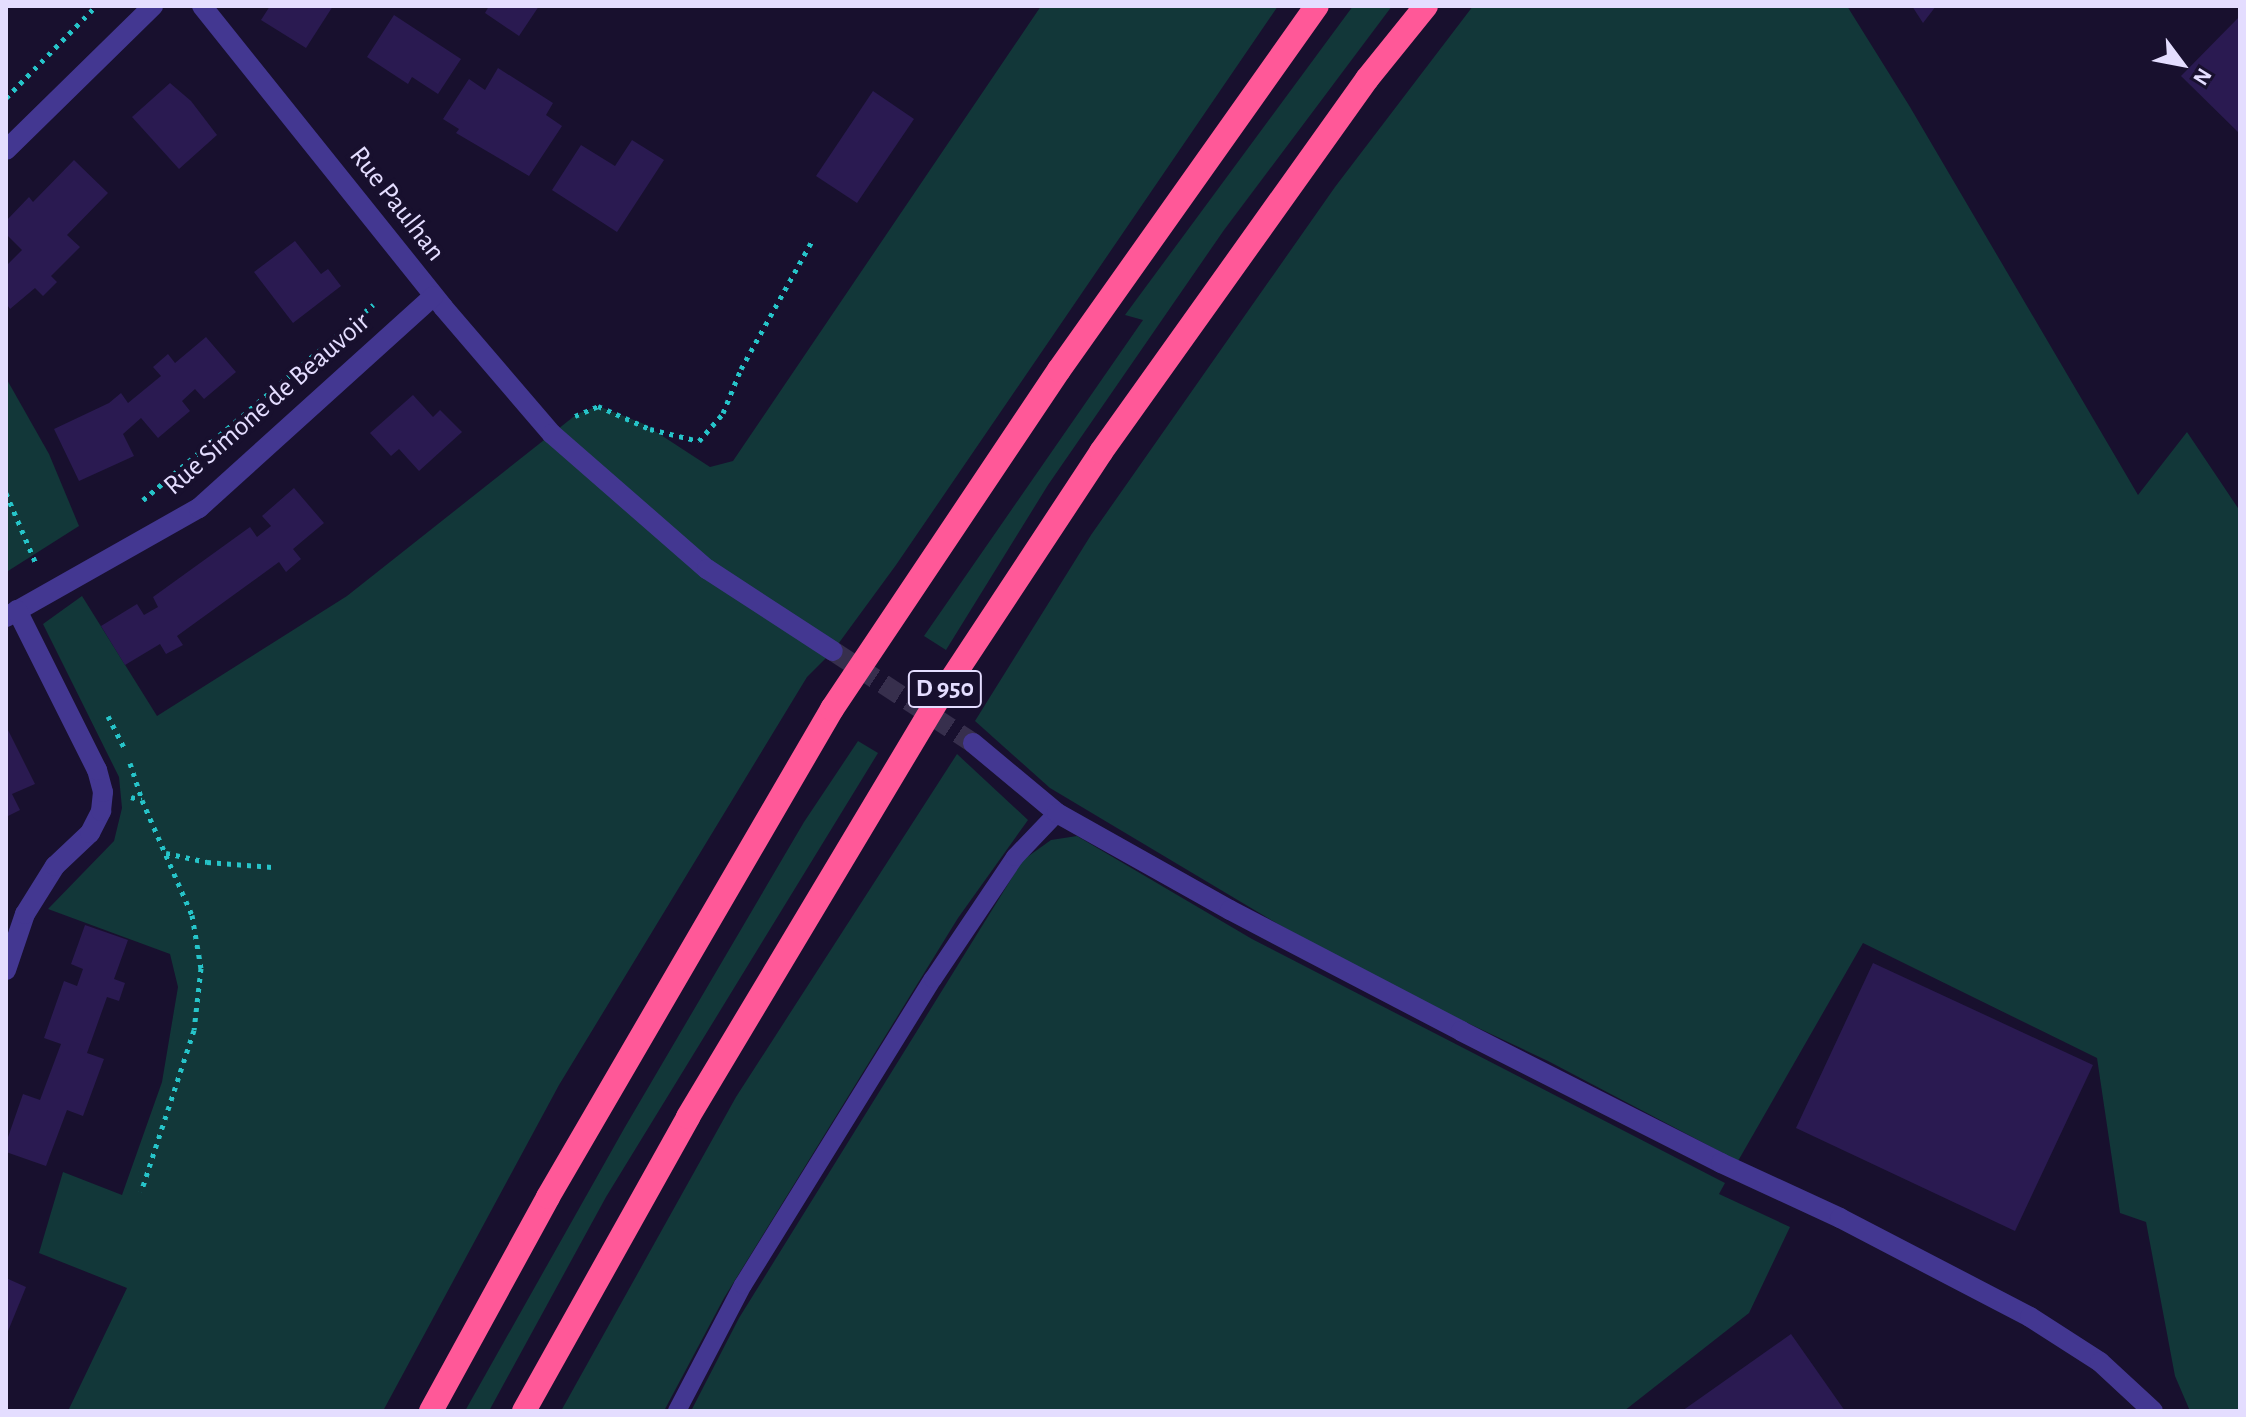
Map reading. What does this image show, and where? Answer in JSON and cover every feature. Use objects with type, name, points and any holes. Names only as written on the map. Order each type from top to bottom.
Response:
[{"type":"highway","name":"D 950","points":[[431,1411],[548,1197],[832,709],[1059,370],[1317,6]]},
{"type":"highway","name":"D 950","points":[[524,1411],[688,1117],[939,698],[1101,452],[1367,79],[1426,6]]},
{"type":"street","points":[[6,150],[153,6]]},
{"type":"street","name":"Rue Paulhan","points":[[202,6],[434,296],[552,434],[707,569],[833,651]]},
{"type":"street","name":"Rue Simone de Beauvoir","points":[[11,614],[48,596],[199,508],[434,296]]},
{"type":"street","points":[[6,970],[25,914],[55,866],[90,833],[101,811],[103,792],[97,770],[11,614]]},
{"type":"street","points":[[973,743],[1057,813],[1230,910],[1461,1031],[1721,1163],[1840,1218],[2030,1317],[2100,1362],[2153,1411]]},
{"type":"lane","points":[[677,1411],[743,1285],[933,979],[1015,857],[1057,813]]},
{"type":"path","points":[[6,98],[96,6]]},
{"type":"path","points":[[552,434],[577,414],[598,406],[650,429],[699,441],[723,413],[741,369],[813,239]]},
{"type":"path","points":[[132,508],[155,493],[415,272]]},
{"type":"path","points":[[6,493],[48,596]]},
{"type":"path","points":[[25,567],[47,555]]},
{"type":"path","points":[[105,711],[126,753],[142,800],[192,915],[201,968],[194,1030],[141,1192]]},
{"type":"path","points":[[103,792],[116,792],[142,800]]},
{"type":"path","points":[[165,853],[207,862],[272,867]]},
{"type":"green space","points":[[1041,6],[1278,6],[896,565],[833,651],[807,677],[559,1085],[383,1411],[68,1411],[127,1288],[39,1253],[63,1172],[122,1195],[162,1082],[178,987],[170,954],[48,909],[114,841],[122,808],[119,777],[43,624],[82,596],[157,716],[347,596],[577,414],[598,406],[644,424],[710,467],[733,461]]},
{"type":"green space","points":[[1353,6],[1392,6],[1224,230],[1048,485],[946,650],[924,636],[1143,320],[1125,315]]},
{"type":"green space","points":[[1473,6],[1847,6],[1910,107],[2138,495],[2187,432],[2240,511],[2240,1411],[2190,1411],[2175,1376],[2146,1222],[2120,1213],[2097,1058],[1863,943],[1738,1161],[1548,1061],[1406,994],[1278,924],[1050,788],[975,721],[1091,535],[1335,187]]},
{"type":"green space","points":[[6,378],[49,454],[79,526],[8,571]]},
{"type":"green space","points":[[858,741],[878,753],[606,1197],[489,1411],[465,1411],[625,1127],[804,822]]},
{"type":"green space","points":[[957,754],[1028,820],[958,918],[724,1298],[664,1411],[561,1411],[736,1097]]},
{"type":"green space","points":[[1077,836],[1252,939],[1725,1183],[1719,1194],[1790,1227],[1749,1313],[1624,1411],[691,1411],[739,1318],[1023,860],[1051,840]]},
{"type":"building","points":[[270,6],[333,6],[306,48],[261,20]]},
{"type":"building","points":[[489,6],[539,6],[519,36],[485,13]]},
{"type":"building","points":[[1912,6],[1936,6],[1923,23]]},
{"type":"building","points":[[394,15],[461,59],[438,94],[412,77],[408,84],[367,57]]},
{"type":"building","points":[[2240,16],[2240,134],[2181,76]]},
{"type":"building","points":[[498,68],[553,103],[546,115],[562,126],[529,176],[456,133],[459,129],[443,119],[469,79],[485,90]]},
{"type":"building","points":[[170,83],[191,101],[217,135],[179,169],[132,117]]},
{"type":"building","points":[[873,91],[914,119],[857,203],[816,176]]},
{"type":"building","points":[[632,140],[664,160],[617,232],[552,190],[581,145],[615,166]]},
{"type":"building","points":[[74,160],[108,193],[67,235],[80,247],[51,276],[57,282],[43,296],[35,288],[10,309],[6,303],[6,266],[22,250],[6,234],[6,221],[29,197],[33,202]]},
{"type":"building","points":[[295,241],[321,274],[328,269],[341,286],[293,323],[254,272]]},
{"type":"building","points":[[206,337],[236,372],[204,399],[195,389],[182,401],[190,411],[158,438],[141,418],[123,434],[134,456],[79,481],[54,429],[109,403],[121,393],[128,403],[161,376],[153,367],[168,354],[175,363]]},
{"type":"building","points":[[413,395],[433,417],[440,410],[462,432],[419,471],[399,449],[391,456],[370,433]]},
{"type":"building","points":[[294,488],[324,523],[293,549],[301,559],[286,572],[279,562],[177,636],[183,645],[166,654],[160,644],[125,665],[101,626],[137,604],[144,615],[158,607],[153,597],[250,527],[257,537],[271,526],[262,516]]},
{"type":"building","points":[[6,726],[35,784],[12,794],[20,810],[6,817]]},
{"type":"building","points":[[85,925],[128,940],[114,979],[125,983],[119,1001],[107,997],[87,1053],[104,1059],[83,1116],[67,1110],[46,1166],[6,1152],[6,1143],[23,1094],[40,1100],[61,1044],[44,1038],[64,981],[77,986],[83,969],[71,964]]},
{"type":"building","points":[[1873,963],[2093,1065],[2015,1231],[1796,1128]]},
{"type":"building","points":[[6,1278],[26,1287],[6,1336]]},
{"type":"building","points":[[1791,1334],[1845,1411],[1682,1411]]},
{"type":"tunnel","points":[[833,651],[973,743]]}]
